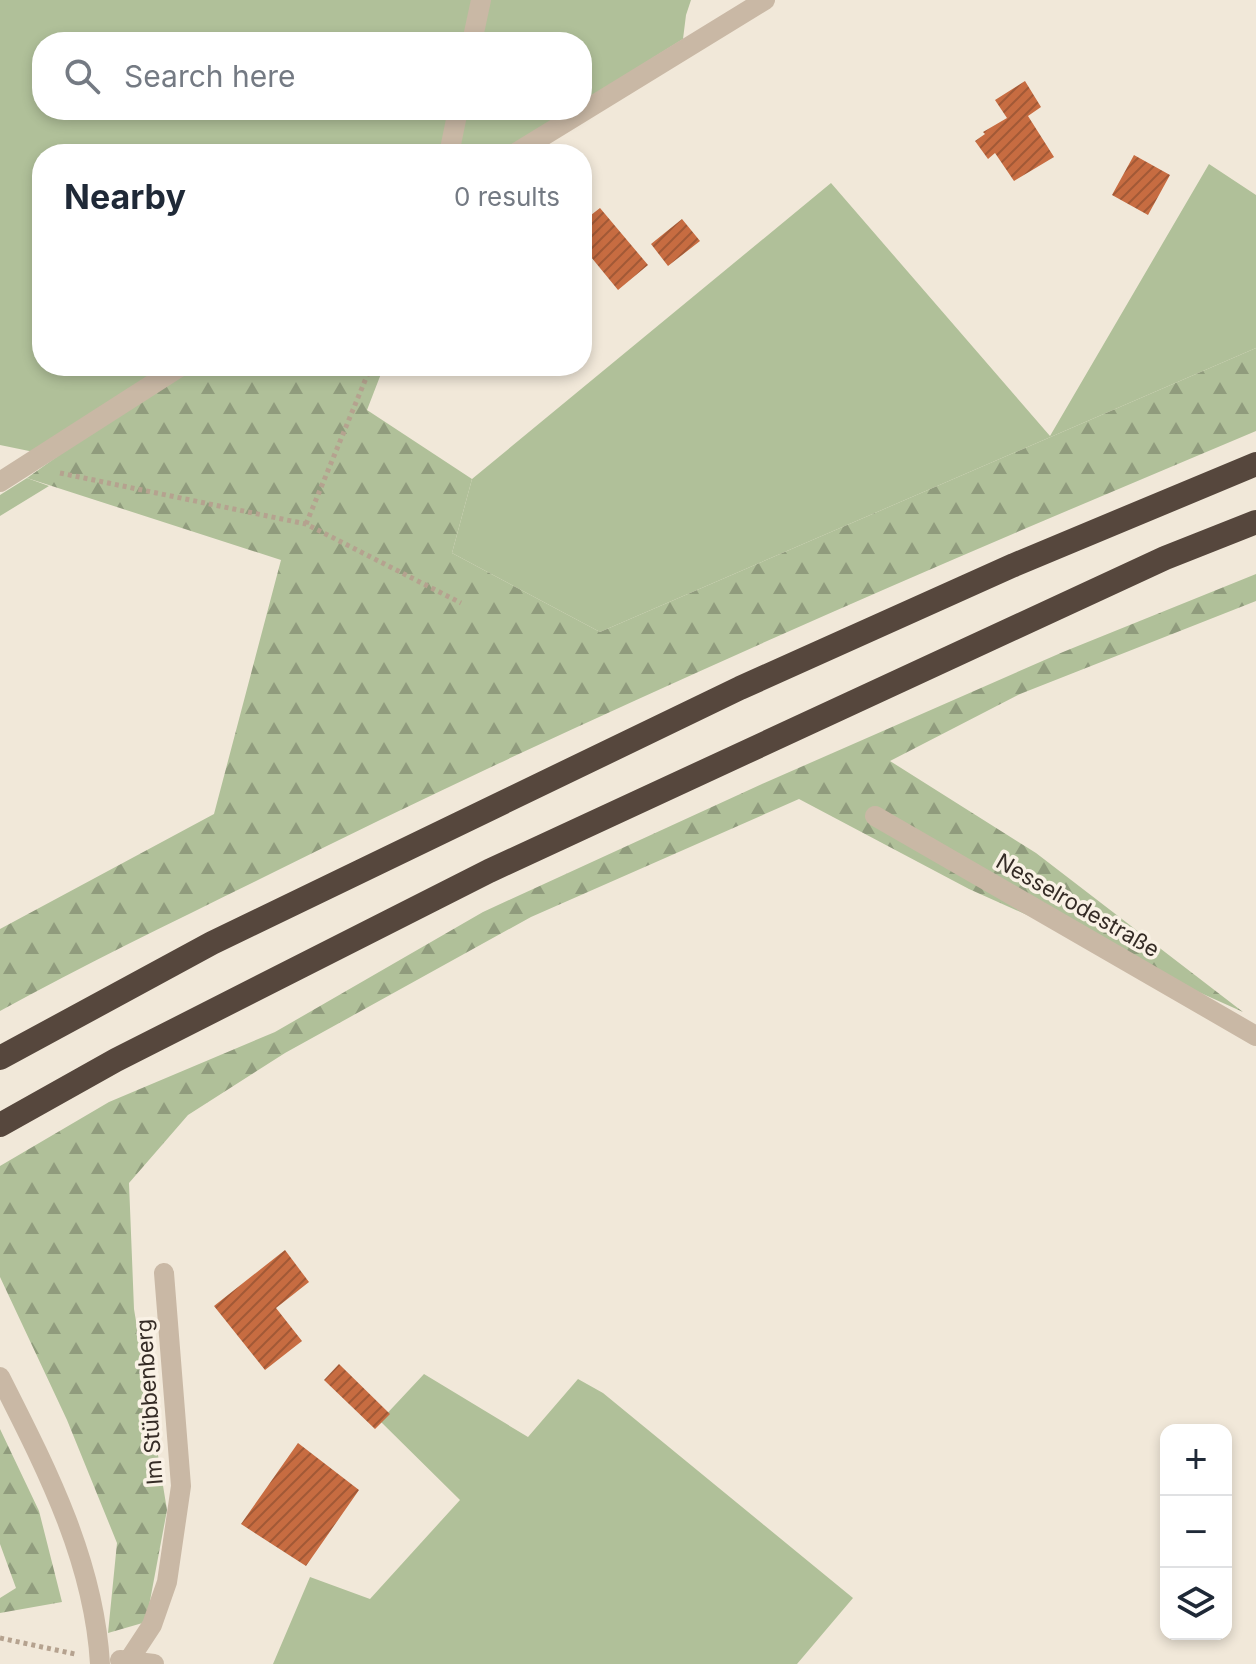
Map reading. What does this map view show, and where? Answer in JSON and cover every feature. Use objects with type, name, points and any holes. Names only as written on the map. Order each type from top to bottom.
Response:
[{"type":"highway","points":[[0,1058],[212,943],[740,688],[1014,565],[1256,464]]},
{"type":"highway","points":[[0,1125],[116,1060],[489,871],[1165,558],[1256,522]]},
{"type":"street","points":[[474,32],[481,0]]},
{"type":"street","points":[[592,106],[765,0]]},
{"type":"street","points":[[451,144],[456,120]]},
{"type":"street","points":[[530,144],[569,120]]},
{"type":"street","points":[[0,482],[166,376]]},
{"type":"street","name":"Nesselrodestraße","points":[[875,816],[1256,1036]]},
{"type":"street","name":"Im Stübbenberg","points":[[129,1660],[152,1625],[167,1582],[181,1486],[164,1273]]},
{"type":"street","points":[[0,1377],[66,1515],[87,1581],[100,1661],[129,1660],[154,1664]]},
{"type":"path","points":[[306,524],[367,376]]},
{"type":"path","points":[[26,466],[306,524],[461,603]]},
{"type":"path","points":[[0,1638],[100,1661]]},
{"type":"green space","points":[[0,0],[691,0],[683,39],[592,96],[592,32],[32,32],[32,120],[553,120],[515,144],[32,144],[32,376],[152,376],[34,452],[0,445]]},
{"type":"green space","points":[[1209,164],[1256,195],[1256,348],[600,632],[452,553],[472,479],[831,183],[1050,436]]},
{"type":"green space","points":[[1256,348],[1256,431],[879,592],[506,760],[129,944],[0,1011],[0,929],[214,814],[281,560],[27,478],[178,376],[380,376],[367,410],[472,479],[452,553],[600,632]]},
{"type":"green space","points":[[27,478],[49,486],[0,516],[0,495]]},
{"type":"green space","points":[[1256,574],[1256,601],[1020,694],[890,761],[1036,853],[1243,1012],[969,889],[799,799],[531,917],[285,1053],[188,1115],[129,1183],[134,1309],[167,1510],[146,1622],[108,1633],[117,1543],[67,1420],[0,1277],[0,1166],[109,1102],[275,1032],[483,912],[762,784],[1063,652]]},
{"type":"green space","points":[[424,1374],[528,1437],[578,1379],[603,1393],[853,1598],[797,1664],[273,1664],[310,1577],[370,1599],[460,1500],[380,1421]]},
{"type":"green space","points":[[0,1429],[39,1511],[62,1602],[0,1613],[0,1598],[16,1588],[0,1544]]},
{"type":"building","points":[[1025,81],[1041,107],[1028,116],[1054,157],[1014,181],[995,153],[988,159],[975,141],[985,134],[983,132],[1007,118],[995,100]]},
{"type":"building","points":[[1134,155],[1170,175],[1148,215],[1112,195]]},
{"type":"building","points":[[600,208],[648,265],[618,290],[592,258],[592,214]]},
{"type":"building","points":[[682,219],[700,241],[668,266],[651,244]]},
{"type":"building","points":[[285,1250],[309,1282],[276,1308],[302,1341],[265,1370],[214,1306]]},
{"type":"building","points":[[339,1364],[390,1414],[375,1429],[324,1380]]},
{"type":"building","points":[[298,1443],[359,1490],[306,1566],[241,1524]]}]
